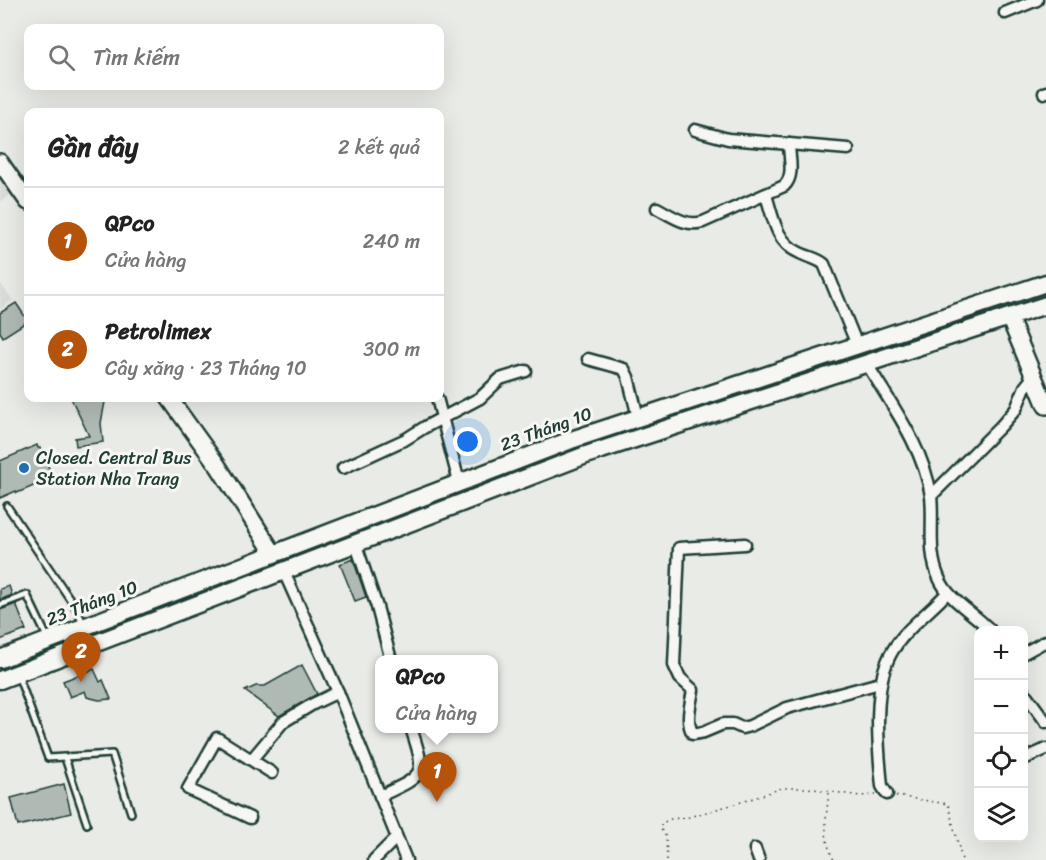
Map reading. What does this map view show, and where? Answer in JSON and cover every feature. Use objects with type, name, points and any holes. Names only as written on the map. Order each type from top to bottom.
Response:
[{"type":"main road","name":"23 Tháng 10","points":[[0,659],[571,440],[1042,284]]},
{"type":"main road","points":[[0,680],[605,448],[1046,305],[1042,284]]},
{"type":"main road","points":[[1002,297],[1010,317]]},
{"type":"main road","points":[[857,345],[867,364]]},
{"type":"main road","points":[[274,554],[284,572]]},
{"type":"main road","points":[[85,627],[92,645]]},
{"type":"street","points":[[1005,13],[1037,0]]},
{"type":"street","points":[[695,130],[742,141],[848,150]]},
{"type":"street","points":[[657,208],[693,225],[766,195],[789,182],[789,144]]},
{"type":"street","points":[[0,162],[24,196]]},
{"type":"street","points":[[766,195],[781,240],[790,248],[824,264],[857,345]]},
{"type":"street","points":[[1010,317],[1046,406]]},
{"type":"street","points":[[588,359],[624,369],[638,417]]},
{"type":"street","points":[[867,364],[914,445],[931,496],[931,540],[938,576],[947,593],[985,626]]},
{"type":"street","points":[[343,468],[406,439],[480,398],[500,379],[526,371]]},
{"type":"street","points":[[931,496],[1016,409],[1024,387],[1034,376]]},
{"type":"street","points":[[171,402],[218,466],[274,554]]},
{"type":"street","points":[[438,402],[459,482]]},
{"type":"street","points":[[745,544],[679,548],[674,665],[680,678],[693,690],[689,718],[690,730],[693,734],[723,724],[733,724],[742,728],[750,726],[787,708],[880,682]]},
{"type":"street","points":[[356,545],[390,655]]},
{"type":"street","points":[[284,572],[338,692],[406,860]]},
{"type":"street","points":[[887,794],[882,786],[881,773],[880,682],[885,665],[894,648],[908,630],[947,593]]},
{"type":"street","points":[[1028,650],[1046,641]]},
{"type":"street","points":[[252,759],[283,722],[338,692]]},
{"type":"street","points":[[1028,699],[1046,722]]},
{"type":"street","points":[[380,796],[415,778],[421,768],[422,760],[412,733]]},
{"type":"street","points":[[250,818],[188,789],[217,738],[272,773]]},
{"type":"street","points":[[1028,757],[1046,749]]},
{"type":"street","points":[[374,860],[396,838]]},
{"type":"lane","points":[[7,506],[76,608],[85,627]]},
{"type":"lane","points":[[0,605],[27,595],[48,640]]},
{"type":"lane","points":[[18,673],[48,758],[112,754],[131,813]]},
{"type":"lane","points":[[65,758],[87,824]]},
{"type":"path","points":[[667,860],[666,837],[660,828],[662,823],[671,819],[689,817],[782,788],[807,788],[860,796],[887,794],[948,804],[962,860]]},
{"type":"path","points":[[829,792],[825,826],[828,848],[834,860]]},
{"type":"shaded area","points":[[0,174],[14,192],[0,202]]},
{"type":"shaded area","points":[[0,283],[13,300],[0,310]]},
{"type":"building","points":[[16,303],[24,315],[24,324],[3,337],[0,332],[0,313]]},
{"type":"building","points":[[73,402],[105,402],[101,423],[103,442],[76,446],[75,438],[89,436]]},
{"type":"building","name":"Closed. Central Bus Station Nha Trang","points":[[37,445],[52,475],[42,479],[43,482],[0,498],[0,461]]},
{"type":"building","points":[[353,559],[366,597],[355,601],[340,564]]},
{"type":"building","points":[[9,586],[12,595],[0,600],[0,589]]},
{"type":"building","points":[[16,604],[26,630],[0,640],[0,610]]},
{"type":"building","points":[[302,665],[317,694],[279,716],[245,691],[256,686],[265,686]]},
{"type":"building","points":[[94,669],[100,682],[103,680],[111,699],[99,700],[87,697],[85,691],[70,697],[63,681]]},
{"type":"building","points":[[64,784],[71,813],[18,826],[11,798]]},
{"type":"place","name":"Closed. Central Bus Station Nha Trang","points":[[24,468]]},
{"type":"place","name":"Petrolimex","points":[[81,682]]},
{"type":"place","name":"QPco","points":[[437,802]]}]
